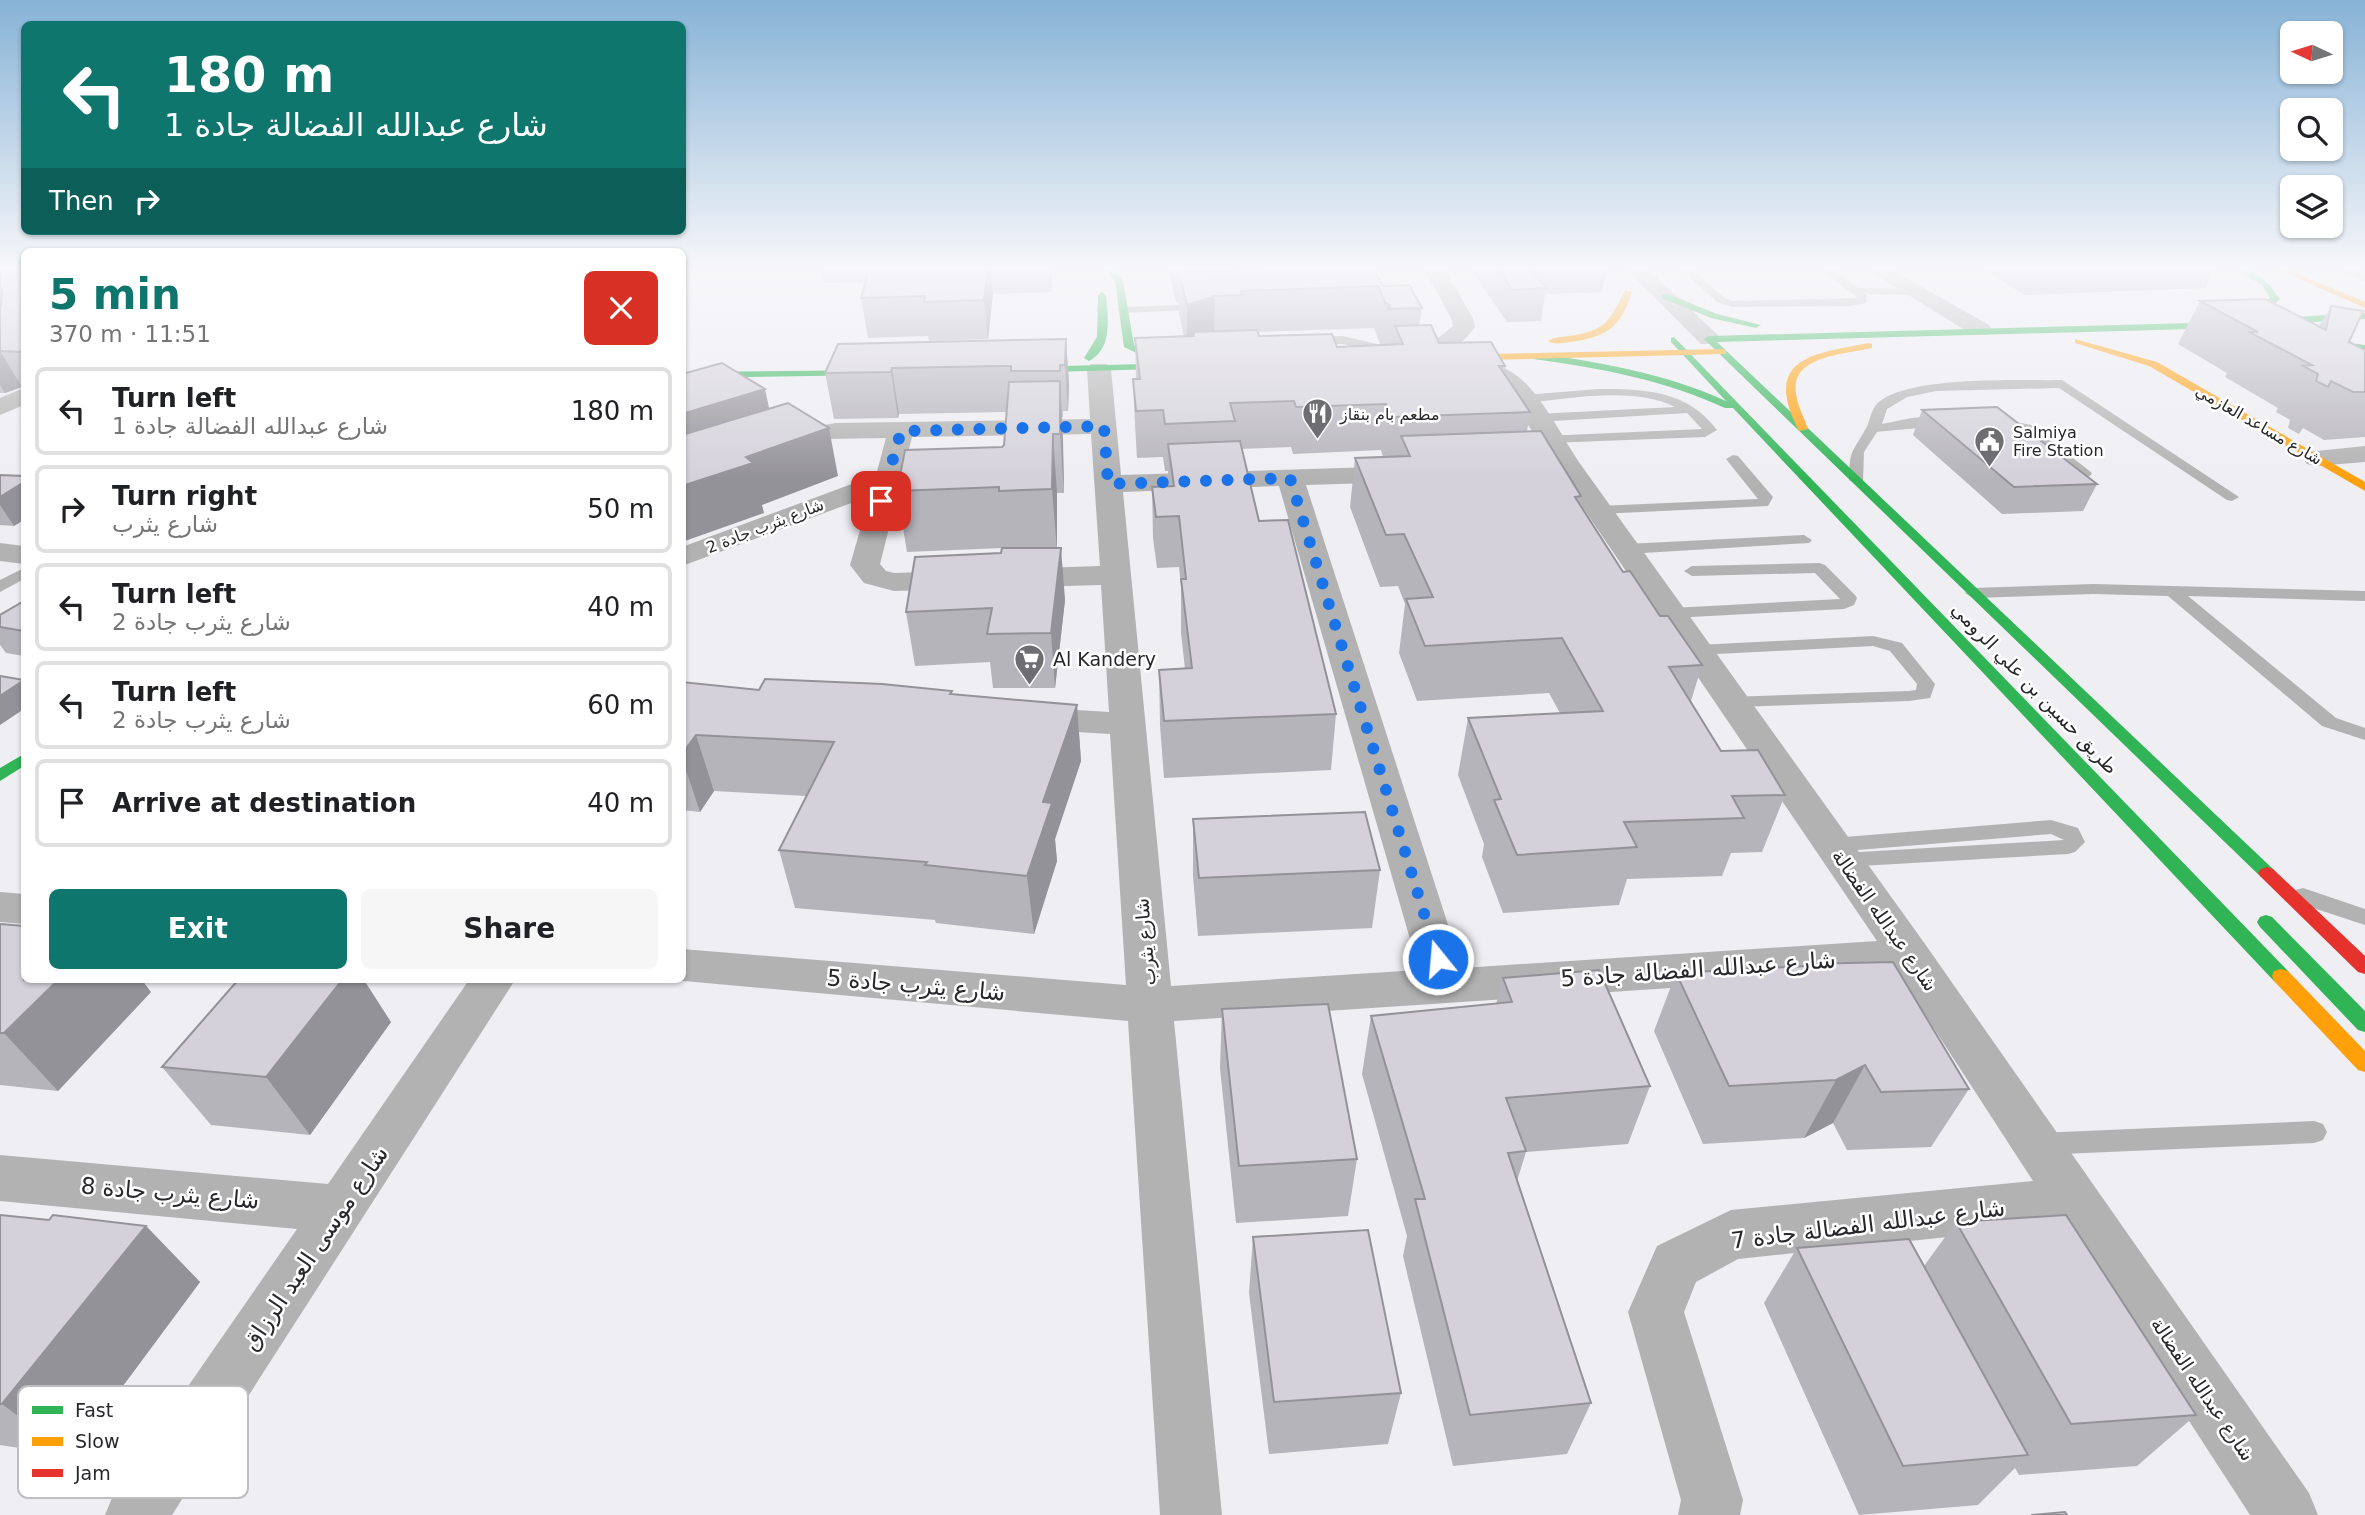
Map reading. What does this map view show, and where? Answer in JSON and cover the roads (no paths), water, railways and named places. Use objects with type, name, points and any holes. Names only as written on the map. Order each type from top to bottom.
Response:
[{"type":"main road","points":[[1094,363],[1103,338]]},
{"type":"main road","points":[[1128,338],[1129,346],[1150,356]]},
{"type":"main road","points":[[1534,350],[1577,338]]},
{"type":"main road","points":[[1436,353],[1680,347],[1830,338]]},
{"type":"main road","points":[[2147,338],[2147,350],[2153,364]]},
{"type":"main road","points":[[1716,345],[1869,346],[2154,338]]},
{"type":"main road","points":[[2295,339],[2365,348]]},
{"type":"main road","name":"شارع مساعد العازمي","points":[[2076,341],[2153,364],[2365,487]]},
{"type":"main road","name":"طريق حسين بن علي الرومي","points":[[1716,345],[2365,967]]},
{"type":"main road","points":[[1295,346],[1383,352],[1358,361]]},
{"type":"main road","points":[[1803,429],[1791,393],[1794,375],[1816,359],[1869,346]]},
{"type":"main road","name":"طريق حسين بن علي الرومي","points":[[1680,347],[2365,1064]]},
{"type":"main road","points":[[1534,350],[1651,376],[1705,395],[1747,416]]},
{"type":"main road","points":[[1006,365],[1094,363],[1196,357],[1150,356],[1094,363]]},
{"type":"main road","points":[[705,358],[735,369]]},
{"type":"main road","points":[[686,364],[735,369]]},
{"type":"main road","points":[[686,375],[735,369],[888,367]]},
{"type":"main road","points":[[688,386],[735,369]]},
{"type":"main road","points":[[1851,525],[1900,523]]},
{"type":"main road","points":[[0,776],[21,761]]},
{"type":"main road","points":[[2097,784],[2165,831]]},
{"type":"main road","points":[[2258,914],[2365,1024]]},
{"type":"street","points":[[1436,353],[1454,338]]},
{"type":"street","points":[[1671,338],[1680,347]]},
{"type":"street","points":[[1708,338],[1716,345]]},
{"type":"street","name":"شارع عبدالله الفضالة","points":[[1436,353],[1501,375],[1513,383],[1544,438],[1599,510],[1698,650],[1910,956],[2287,1515]]},
{"type":"street","name":"شارع يثرب","points":[[1094,363],[1104,426],[1191,1515]]},
{"type":"street","points":[[0,408],[21,397]]},
{"type":"street","points":[[0,408],[21,410]]},
{"type":"street","points":[[756,453],[821,432],[1104,426]]},
{"type":"street","points":[[901,431],[865,565],[875,577],[894,582],[1116,575]]},
{"type":"street","points":[[2316,458],[2365,454]]},
{"type":"street","points":[[1108,484],[1429,473]]},
{"type":"street","points":[[1290,478],[1446,986]]},
{"type":"street","name":"شارع يثرب جادة 2","points":[[686,555],[887,480]]},
{"type":"street","points":[[0,552],[21,555]]},
{"type":"street","points":[[988,715],[1127,724]]},
{"type":"street","points":[[0,907],[21,909]]},
{"type":"street","name":"شارع عبدالله الفضالة جادة 5","points":[[1150,1005],[1910,956]]},
{"type":"street","name":"شارع يثرب جادة 5","points":[[686,965],[1150,1005]]},
{"type":"street","name":"شارع موسى العبد الرزاق","points":[[222,1386],[491,983]]},
{"type":"street","name":"شارع يثرب جادة 8","points":[[0,1178],[341,1209]]},
{"type":"street","name":"شارع عبدالله الفضالة جادة 7","points":[[1709,1515],[1712,1500],[1656,1312],[1676,1264],[1731,1235],[2077,1200]]},
{"type":"street","name":"شارع موسى العبد الرزاق","points":[[136,1515],[147,1498]]},
{"type":"lane","points":[[1856,480],[1857,452],[1873,429],[1881,407],[1903,394],[1936,387],[2062,384],[2232,497]]},
{"type":"lane","points":[[1650,393],[1690,410],[1705,421],[1710,430],[1705,433],[1544,438],[1650,393]]},
{"type":"lane","points":[[1544,438],[1690,410]]},
{"type":"lane","points":[[1873,429],[1920,422],[1961,422]]},
{"type":"lane","points":[[1988,423],[2014,424],[2026,428],[2085,473]]},
{"type":"lane","points":[[1599,510],[1763,503],[1766,497],[1732,459]]},
{"type":"lane","points":[[1626,549],[1804,540]]},
{"type":"lane","points":[[1672,614],[1844,604],[1849,598],[1819,568],[1692,571]]},
{"type":"lane","points":[[0,586],[21,574]]},
{"type":"lane","points":[[1973,593],[2034,589],[2365,596]]},
{"type":"lane","points":[[2172,591],[2329,722],[2365,734]]},
{"type":"lane","points":[[1698,650],[1873,641],[1896,647],[1927,684],[1924,694],[1909,696],[1734,701]]},
{"type":"lane","points":[[2051,827],[2071,833],[2076,842],[2068,847],[1838,853],[2051,827]]},
{"type":"lane","points":[[2288,892],[2365,917]]},
{"type":"lane","points":[[2038,1144],[2314,1132]]},
{"type":"place","name":"مطعم بام بنقاز","points":[[1317,441]]},
{"type":"place","name":"Salmiya Fire Station","points":[[1990,468]]},
{"type":"place","name":"Al Kandery","points":[[1030,686]]}]
